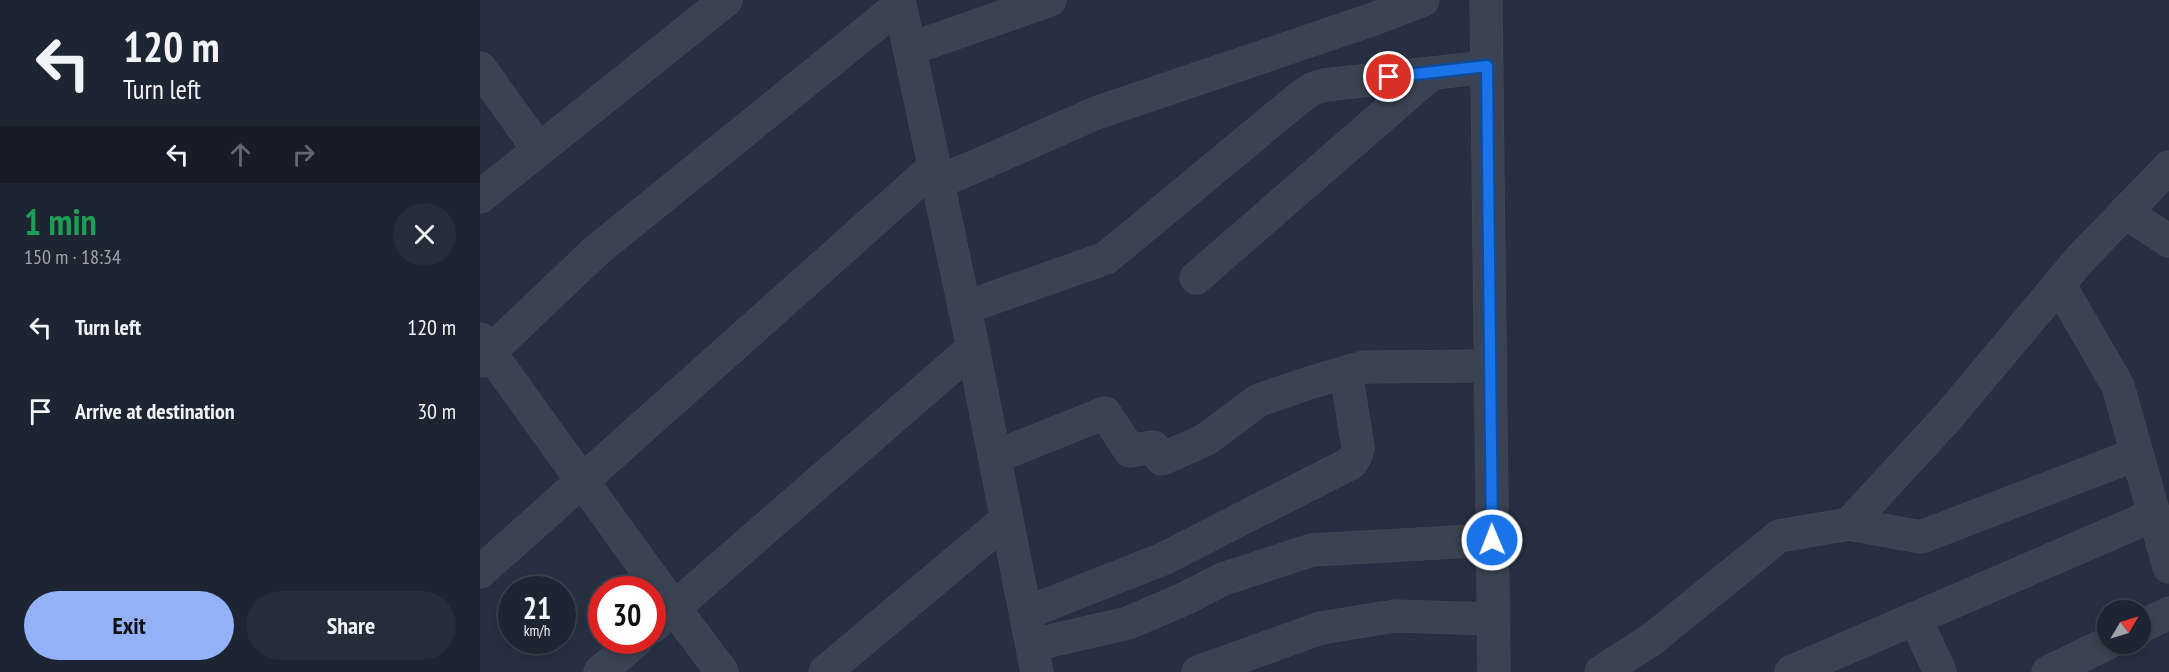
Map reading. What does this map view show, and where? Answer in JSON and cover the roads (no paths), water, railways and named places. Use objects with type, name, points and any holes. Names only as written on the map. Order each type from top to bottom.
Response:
[{"type":"street","points":[[480,197],[726,0]]},
{"type":"street","points":[[910,49],[1050,0]]},
{"type":"street","points":[[480,572],[582,480],[936,174],[983,164],[1096,112],[1371,20],[1423,0]]},
{"type":"street","points":[[1486,0],[1494,672]]},
{"type":"street","points":[[639,576],[582,480],[483,351],[597,250],[900,3],[973,348],[1035,659],[1128,623],[1223,579],[1312,550],[1492,540]]},
{"type":"street","points":[[964,308],[1106,258],[1312,89],[1325,85],[1487,66]]},
{"type":"street","points":[[480,68],[539,150]]},
{"type":"street","points":[[1196,278],[1432,73]]},
{"type":"street","points":[[1849,524],[1947,418],[2081,258],[2169,167]]},
{"type":"street","points":[[2125,212],[2169,241]]},
{"type":"street","points":[[2060,284],[2118,386],[2169,567]]},
{"type":"street","points":[[666,614],[973,348]]},
{"type":"street","points":[[995,457],[1105,413],[1130,450],[1153,447],[1162,459],[1205,440],[1259,400],[1346,372],[1364,367],[1491,366]]},
{"type":"street","points":[[1026,613],[1163,559],[1351,463],[1358,447],[1346,372]]},
{"type":"street","points":[[1601,672],[1651,640],[1779,536],[1849,524],[1921,537],[2137,454]]},
{"type":"street","points":[[1791,672],[2154,515]]},
{"type":"street","points":[[825,672],[1007,519]]},
{"type":"street","points":[[2151,622],[2169,613]]},
{"type":"street","points":[[1198,672],[1321,628],[1395,616],[1493,619]]},
{"type":"street","points":[[1915,618],[1940,672]]},
{"type":"street","points":[[666,620],[722,672]]},
{"type":"street","points":[[2048,672],[2097,648]]},
{"type":"street","points":[[600,672],[620,654]]}]
